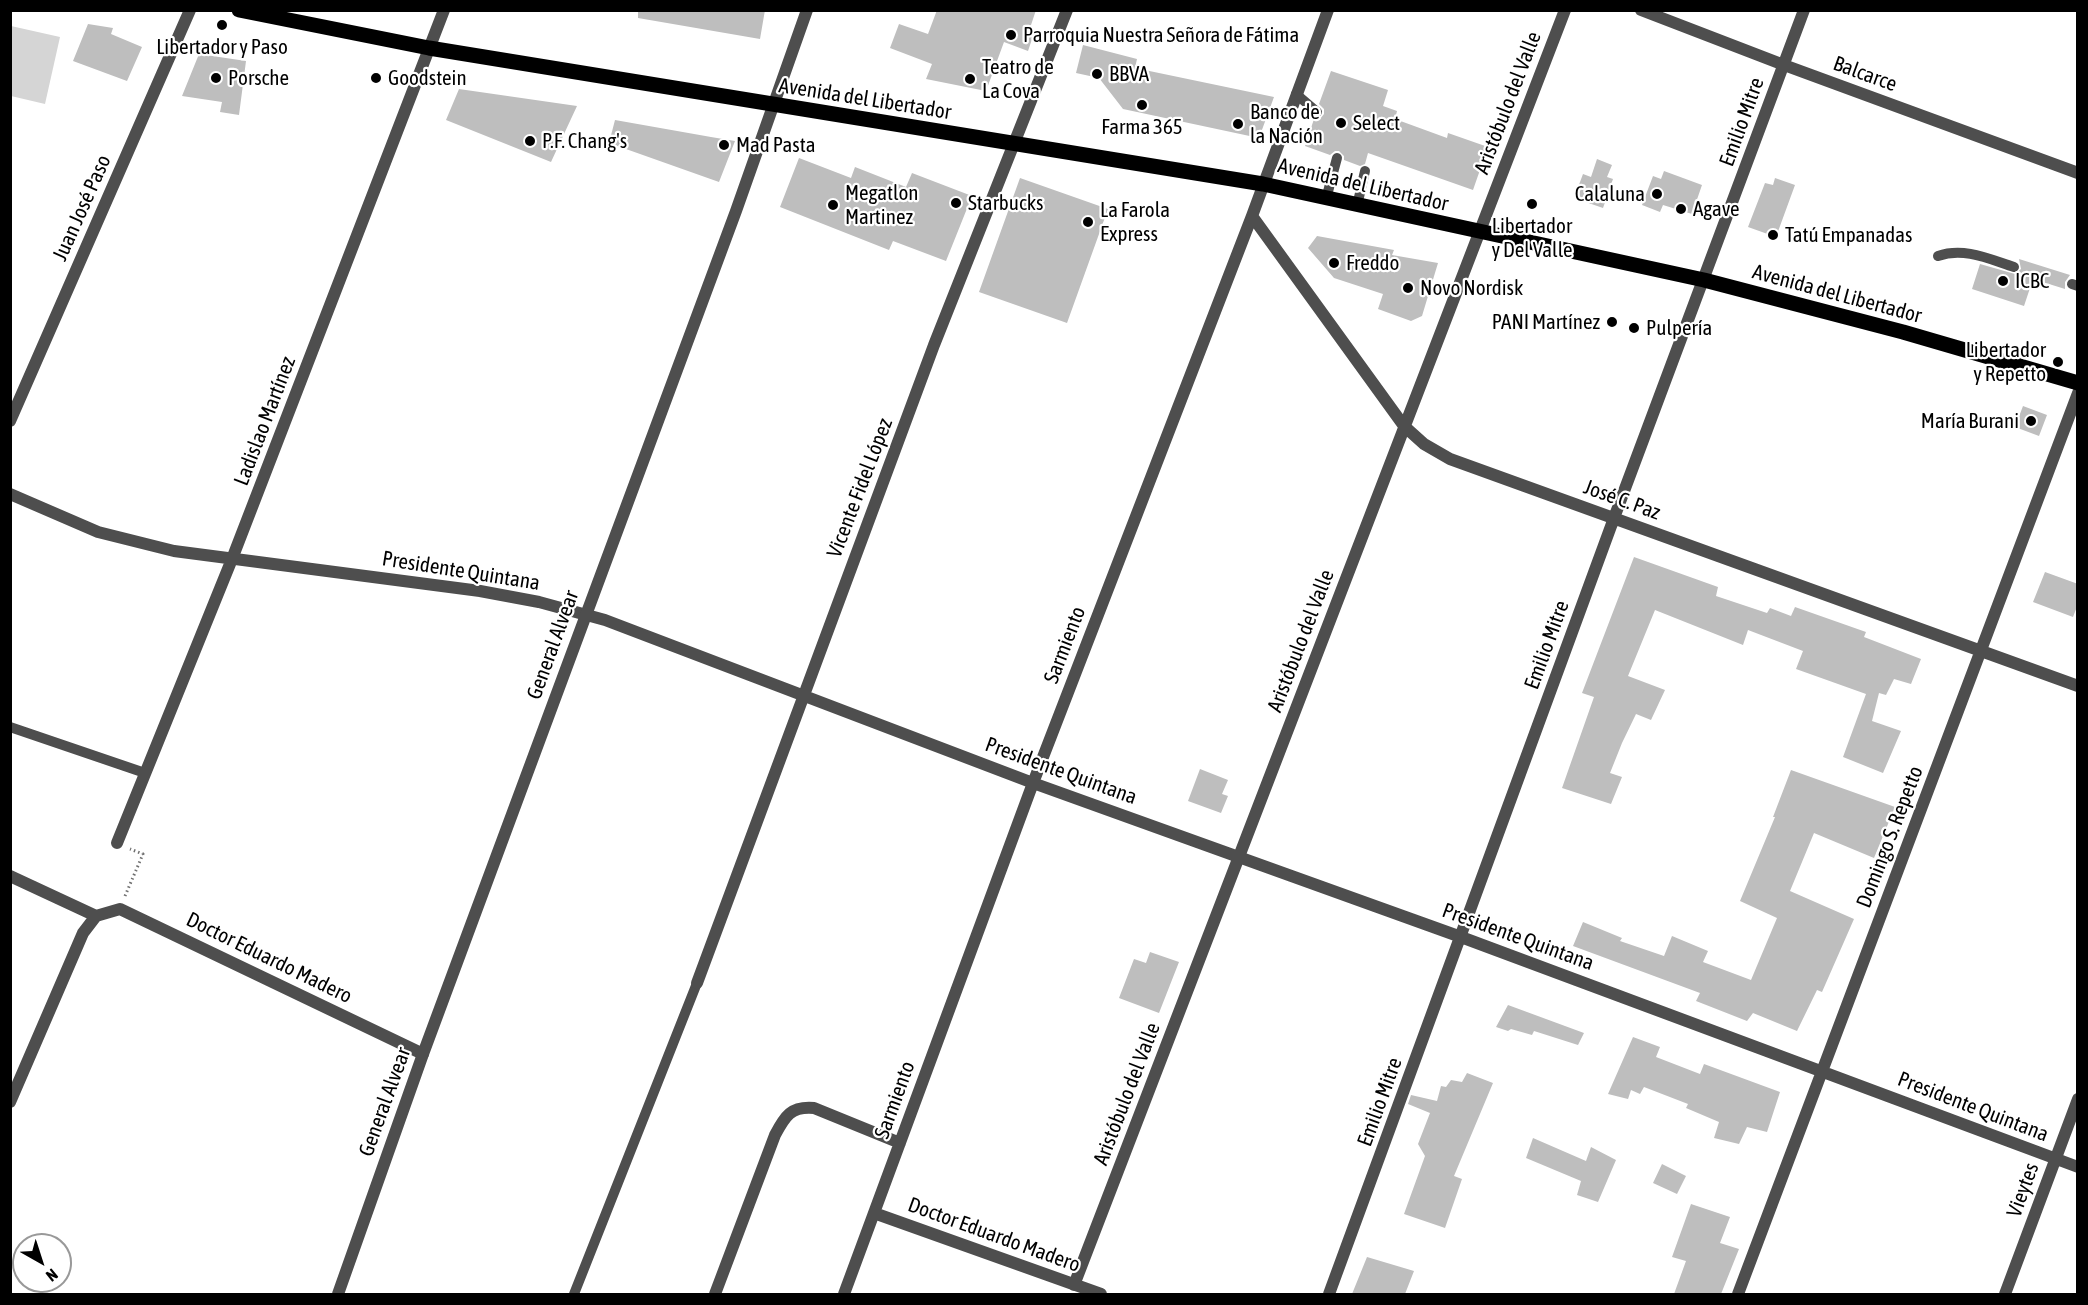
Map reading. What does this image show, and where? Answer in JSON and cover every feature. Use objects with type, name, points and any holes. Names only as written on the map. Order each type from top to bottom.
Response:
[{"type":"main road","name":"Avenida del Libertador","points":[[239,10],[429,48],[773,106],[1263,184],[1704,280],[1903,332],[2078,383]]},
{"type":"street","name":"Juan José Paso","points":[[10,420],[190,10]]},
{"type":"street","name":"Ladislao Martínez","points":[[117,843],[232,559],[444,10]]},
{"type":"street","name":"General Alvear","points":[[338,1294],[423,1054],[736,211],[807,10]]},
{"type":"street","name":"Vicente Fidel López","points":[[697,983],[934,345],[1066,10]]},
{"type":"street","name":"Sarmiento","points":[[844,1294],[1033,783],[1252,216],[1328,10]]},
{"type":"street","name":"Aristóbulo del Valle","points":[[1074,1285],[1565,10]]},
{"type":"street","name":"Balcarce","points":[[1641,10],[1784,65],[2078,172]]},
{"type":"street","name":"Emilio Mitre","points":[[1329,1294],[1614,518],[1804,10]]},
{"type":"street","name":"José C. Paz","points":[[1252,216],[1404,426],[1424,444],[1450,459],[2078,686]]},
{"type":"street","name":"Domingo S. Repetto","points":[[1738,1294],[2078,393]]},
{"type":"street","name":"Presidente Quintana","points":[[10,494],[98,532],[174,551],[480,591],[539,602],[585,614],[1033,783],[1461,937],[2078,1167]]},
{"type":"street","points":[[10,876],[96,916]]},
{"type":"street","name":"Doctor Eduardo Madero","points":[[120,909],[423,1054]]},
{"type":"street","points":[[10,1102],[83,933],[96,916],[120,909]]},
{"type":"street","name":"Vieytes","points":[[2005,1294],[2078,1099]]},
{"type":"street","points":[[715,1294],[775,1135],[783,1119],[792,1111],[803,1107],[814,1108],[900,1143]]},
{"type":"street","name":"Doctor Eduardo Madero","points":[[874,1212],[1101,1294]]},
{"type":"lane","points":[[1296,94],[1317,112]]},
{"type":"lane","points":[[1326,199],[1337,158]]},
{"type":"lane","points":[[1357,206],[1365,171]]},
{"type":"lane","points":[[1938,256],[1950,252],[1962,252],[2014,267]]},
{"type":"lane","points":[[10,727],[145,773]]},
{"type":"lane","points":[[574,1294],[697,983]]},
{"type":"path","points":[[117,843],[143,854],[120,909]]},
{"type":"shaded area","points":[[11,26],[60,37],[45,104],[11,96]]},
{"type":"building","points":[[638,10],[765,10],[760,39],[638,18]]},
{"type":"building","points":[[937,10],[1036,10],[1030,28],[1035,30],[1028,51],[1004,42],[986,91],[926,79],[932,64],[890,48],[899,24],[928,34]]},
{"type":"building","points":[[88,24],[113,28],[111,34],[142,47],[127,81],[73,61]]},
{"type":"building","points":[[1083,45],[1137,59],[1135,68],[1274,97],[1259,138],[1123,109],[1099,78],[1076,73]]},
{"type":"building","name":"Porsche","points":[[199,54],[246,61],[239,115],[220,112],[222,102],[182,96]]},
{"type":"building","points":[[1331,71],[1388,90],[1383,106],[1397,111],[1395,119],[1447,138],[1448,133],[1488,147],[1473,190],[1368,153],[1365,164],[1360,166],[1344,160],[1344,156],[1339,151],[1330,155],[1305,146],[1314,119],[1320,119],[1324,114],[1324,109],[1319,104]]},
{"type":"building","name":"P.F. Chang's","points":[[459,89],[577,106],[551,162],[446,120]]},
{"type":"building","points":[[615,120],[735,141],[719,182],[609,143]]},
{"type":"building","points":[[799,158],[851,178],[855,167],[906,187],[912,173],[972,196],[946,261],[893,241],[889,250],[780,207]]},
{"type":"building","points":[[1597,159],[1612,165],[1607,177],[1613,179],[1603,208],[1574,198],[1583,174],[1591,177]]},
{"type":"building","points":[[1664,171],[1702,185],[1692,214],[1663,205],[1660,212],[1642,205],[1653,176],[1661,179]]},
{"type":"building","points":[[1020,178],[1108,209],[1067,323],[979,292]]},
{"type":"building","points":[[1775,178],[1795,185],[1776,237],[1748,227],[1765,183],[1773,185]]},
{"type":"building","points":[[1317,236],[1394,250],[1392,255],[1438,263],[1422,316],[1411,321],[1378,309],[1383,294],[1334,278],[1308,248]]},
{"type":"building","name":"ICBC","points":[[2019,259],[2070,275],[2065,282],[2065,289],[2033,279],[2024,306],[1972,289],[1980,264],[2015,274],[2021,269]]},
{"type":"building","name":"María Burani","points":[[2023,406],[2047,415],[2039,436],[2015,427]]},
{"type":"building","points":[[1634,557],[1718,587],[1716,596],[1767,613],[1770,608],[1791,616],[1795,607],[1866,632],[1864,637],[1921,659],[1911,684],[1894,679],[1886,695],[1879,693],[1872,721],[1901,731],[1883,773],[1843,757],[1866,694],[1796,669],[1803,651],[1748,630],[1743,645],[1655,610],[1628,676],[1665,690],[1651,720],[1636,714],[1622,743],[1610,773],[1622,777],[1611,804],[1562,788],[1594,697],[1582,693]]},
{"type":"building","points":[[2045,572],[2078,584],[2078,604],[2073,617],[2033,602]]},
{"type":"building","points":[[1200,769],[1228,780],[1222,794],[1228,796],[1221,813],[1188,801]]},
{"type":"building","points":[[1791,770],[1895,807],[1874,858],[1814,833],[1790,891],[1854,919],[1822,992],[1817,990],[1797,1031],[1753,1013],[1747,1021],[1696,1001],[1700,993],[1573,946],[1583,922],[1622,938],[1620,941],[1664,956],[1672,936],[1708,951],[1703,962],[1751,980],[1777,918],[1740,901],[1775,817],[1773,817]]},
{"type":"building","points":[[1150,952],[1179,962],[1159,1013],[1119,998],[1134,959],[1146,963]]},
{"type":"building","points":[[1508,1005],[1584,1033],[1578,1045],[1534,1031],[1532,1035],[1496,1027]]},
{"type":"building","points":[[1633,1037],[1660,1047],[1656,1057],[1700,1074],[1704,1064],[1780,1092],[1767,1132],[1747,1127],[1739,1144],[1714,1138],[1719,1122],[1686,1108],[1688,1104],[1644,1087],[1640,1094],[1631,1090],[1628,1099],[1608,1094]]},
{"type":"building","points":[[1467,1073],[1493,1083],[1454,1176],[1462,1179],[1445,1228],[1404,1214],[1425,1156],[1418,1144],[1430,1113],[1408,1104],[1411,1095],[1437,1101],[1441,1086],[1446,1087],[1451,1080],[1462,1082]]},
{"type":"building","points":[[1533,1138],[1586,1161],[1591,1147],[1616,1160],[1598,1202],[1577,1195],[1581,1181],[1526,1158]]},
{"type":"building","points":[[1662,1164],[1686,1176],[1677,1194],[1653,1183]]},
{"type":"building","points":[[1691,1204],[1730,1217],[1720,1243],[1739,1249],[1721,1294],[1674,1294],[1686,1261],[1672,1257]]},
{"type":"building","points":[[1367,1257],[1414,1271],[1405,1294],[1352,1294]]},
{"type":"place","name":"Libertador y Paso","points":[[222,25]]},
{"type":"place","name":"Parroquia Nuestra Señora de Fátima","points":[[1011,35]]},
{"type":"place","name":"BBVA","points":[[1097,74]]},
{"type":"place","name":"Porsche","points":[[216,78]]},
{"type":"place","name":"Goodstein","points":[[376,78]]},
{"type":"place","name":"Teatro de La Cova","points":[[970,79]]},
{"type":"place","name":"Farma 365","points":[[1142,105]]},
{"type":"place","name":"Select","points":[[1341,123]]},
{"type":"place","name":"Banco de la Nación","points":[[1238,124]]},
{"type":"place","name":"P.F. Chang's","points":[[530,141]]},
{"type":"place","name":"Mad Pasta","points":[[724,145]]},
{"type":"place","name":"Calaluna","points":[[1657,194]]},
{"type":"place","name":"Starbucks","points":[[956,203]]},
{"type":"place","name":"Libertador y Del Valle","points":[[1532,204]]},
{"type":"place","name":"Megatlon Martinez","points":[[833,205]]},
{"type":"place","name":"Agave","points":[[1681,209]]},
{"type":"place","name":"La Farola Express","points":[[1088,222]]},
{"type":"place","name":"Tatú Empanadas","points":[[1773,235]]},
{"type":"place","name":"Freddo","points":[[1334,263]]},
{"type":"place","name":"ICBC","points":[[2003,281]]},
{"type":"place","name":"Novo Nordisk","points":[[1408,288]]},
{"type":"place","name":"PANI Martínez","points":[[1612,322]]},
{"type":"place","name":"Pulpería","points":[[1634,328]]},
{"type":"place","name":"Libertador y Repetto","points":[[2058,362]]},
{"type":"place","name":"María Burani","points":[[2031,421]]}]
